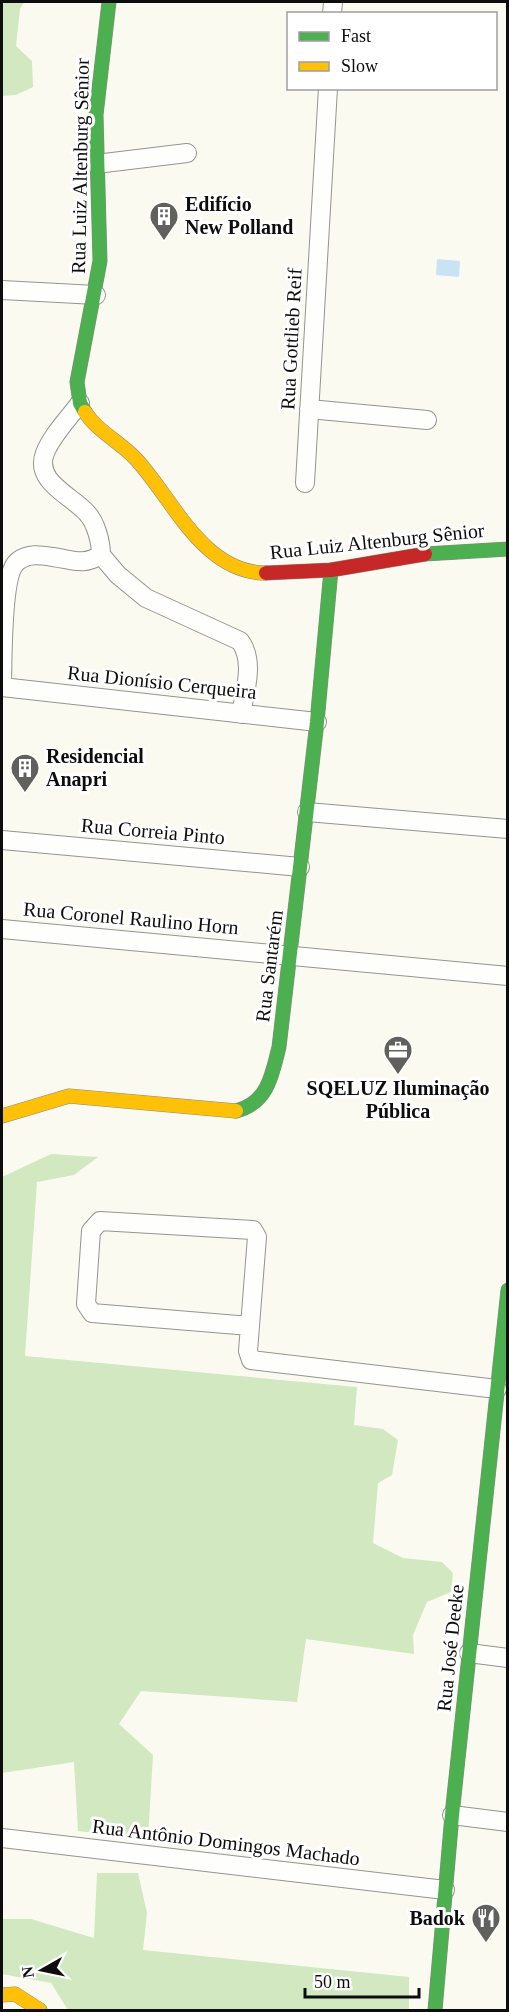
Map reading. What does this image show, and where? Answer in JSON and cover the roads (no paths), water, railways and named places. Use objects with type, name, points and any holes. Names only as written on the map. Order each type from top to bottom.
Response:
[{"type":"street","name":"Rua Luiz Altenburg Sênior","points":[[109,2],[96,115],[100,228],[96,294],[77,382],[80,403],[89,418],[136,459],[192,534],[215,554],[238,566],[261,573],[331,570],[432,553],[507,549]]},
{"type":"street","name":"Rua Gottlieb Reif","points":[[304,483],[328,90]]},
{"type":"street","points":[[96,164],[187,153]]},
{"type":"street","points":[[2,290],[96,294]]},
{"type":"street","points":[[80,403],[45,451],[42,465],[46,478],[88,514],[100,542],[101,555],[118,575],[146,598],[240,641],[247,650],[248,664],[241,714]]},
{"type":"street","points":[[309,409],[427,420]]},
{"type":"street","points":[[2,682],[6,594],[10,573],[16,562],[32,555],[88,563],[101,555]]},
{"type":"street","name":"Rua Santarém","points":[[2,1116],[69,1096],[235,1111],[249,1109],[258,1103],[271,1078],[279,1047],[317,722],[331,570]]},
{"type":"street","name":"Rua Dionísio Cerqueira","points":[[2,687],[317,722]]},
{"type":"street","points":[[307,812],[507,829]]},
{"type":"street","name":"Rua Correia Pinto","points":[[2,840],[300,867]]},
{"type":"street","name":"Rua Coronel Raulino Horn","points":[[2,929],[507,976]]},
{"type":"street","points":[[250,1326],[92,1313],[86,1304],[91,1231],[94,1225],[100,1221],[253,1230],[257,1238],[250,1326],[248,1351],[251,1360],[497,1389]]},
{"type":"street","name":"Rua José Deeke","points":[[435,2010],[452,1815],[506,1320],[507,1290]]},
{"type":"street","points":[[469,1653],[507,1658]]},
{"type":"street","points":[[452,1815],[507,1822]]},
{"type":"street","name":"Rua Antônio Domingos Machado","points":[[2,1838],[445,1890]]},
{"type":"street","points":[[2,1995],[15,1994],[40,2010]]},
{"type":"water","points":[[437,259],[460,261],[459,277],[436,275]]},
{"type":"place","name":"Edifício New Polland","points":[[164,242]]},
{"type":"place","name":"Residencial Anapri","points":[[25,794]]},
{"type":"place","name":"SQELUZ Iluminação Pública","points":[[398,1076]]},
{"type":"place","name":"Badok","points":[[486,1944]]}]
